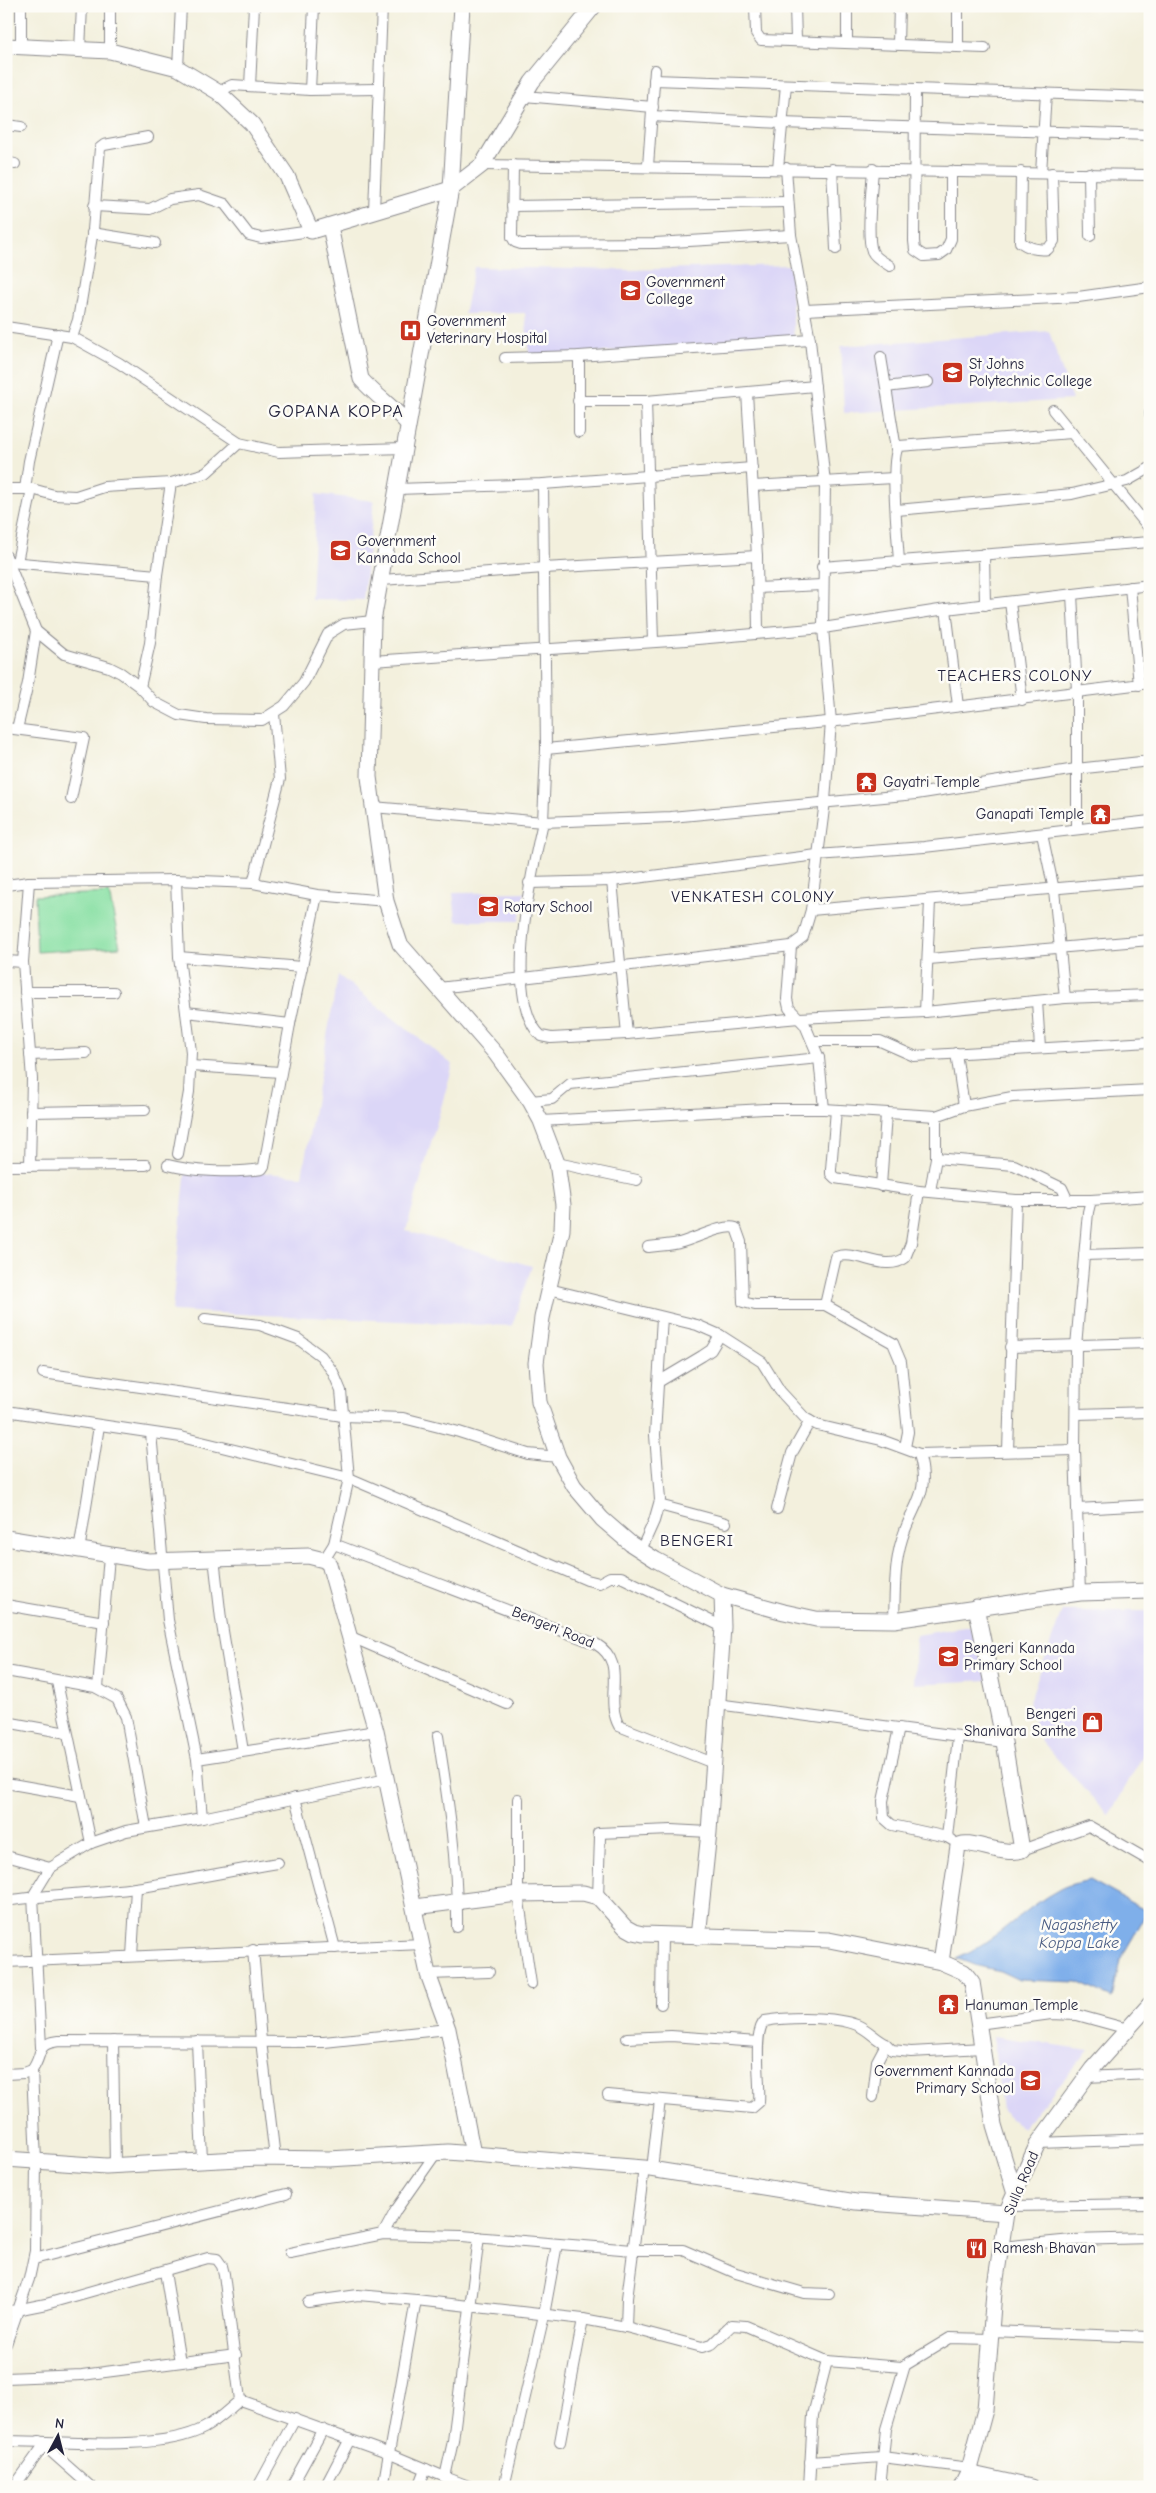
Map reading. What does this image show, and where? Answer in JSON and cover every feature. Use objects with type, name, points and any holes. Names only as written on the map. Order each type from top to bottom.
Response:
[{"type":"street","points":[[21,6],[14,47],[110,51],[178,68],[218,92],[252,124],[282,169],[311,231]]},
{"type":"street","points":[[80,50],[82,6]]},
{"type":"street","points":[[110,6],[110,51]]},
{"type":"street","points":[[178,68],[181,6]]},
{"type":"street","points":[[250,86],[254,6]]},
{"type":"street","points":[[310,90],[314,6]]},
{"type":"street","points":[[374,211],[377,89],[382,6]]},
{"type":"street","points":[[462,6],[451,189],[403,448],[382,580],[373,621],[369,777],[386,901],[400,944],[496,1054],[530,1100],[541,1121],[557,1162],[563,1218],[537,1346],[536,1363],[539,1402],[558,1457],[574,1486],[602,1519],[641,1550],[722,1594],[816,1619],[894,1620],[976,1606],[1080,1593],[1150,1591]]},
{"type":"street","points":[[94,206],[150,209],[170,199],[199,195],[225,204],[249,235],[261,238],[311,231],[451,189],[482,165],[532,82],[594,6]]},
{"type":"street","points":[[755,6],[756,33],[758,38],[985,48]]},
{"type":"street","points":[[795,6],[796,40]]},
{"type":"street","points":[[847,6],[847,42]]},
{"type":"street","points":[[898,44],[899,6]]},
{"type":"street","points":[[958,6],[958,46]]},
{"type":"street","points":[[648,166],[654,70]]},
{"type":"street","points":[[654,80],[1150,97]]},
{"type":"street","points":[[218,92],[232,85],[310,90],[377,89]]},
{"type":"street","points":[[439,988],[791,946],[803,937],[811,910],[825,801],[831,722],[823,628],[822,567],[826,517],[825,483],[810,340],[790,235],[788,202],[782,168],[781,123],[786,85]]},
{"type":"street","points":[[916,89],[914,170],[916,250],[919,254],[932,257],[939,255],[946,250],[951,239],[951,171]]},
{"type":"street","points":[[1041,172],[1046,93]]},
{"type":"street","points":[[524,96],[652,112],[781,123],[1150,135]]},
{"type":"street","points":[[6,125],[21,127]]},
{"type":"street","points":[[72,337],[78,320],[92,233],[101,147],[148,137]]},
{"type":"street","points":[[482,165],[873,169],[1150,175]]},
{"type":"street","points":[[513,165],[512,237],[515,242],[521,244],[655,243],[790,235]]},
{"type":"street","points":[[832,169],[836,249]]},
{"type":"street","points":[[873,169],[870,221],[872,250],[876,256],[890,266]]},
{"type":"street","points":[[1021,172],[1020,242],[1034,249],[1042,250],[1048,249],[1054,241],[1052,173]]},
{"type":"street","points":[[1089,173],[1090,236]]},
{"type":"street","points":[[512,206],[788,202]]},
{"type":"street","points":[[330,226],[361,379],[375,395],[392,406],[408,424]]},
{"type":"street","points":[[92,233],[155,243]]},
{"type":"street","points":[[805,310],[1078,297],[1150,287]]},
{"type":"street","points":[[6,327],[72,337],[119,363],[239,443],[279,452],[403,448]]},
{"type":"street","points":[[58,334],[29,461],[28,489],[11,560],[36,631],[28,683],[11,728],[84,738],[71,799]]},
{"type":"street","points":[[505,358],[578,356],[810,340]]},
{"type":"street","points":[[578,356],[579,432]]},
{"type":"street","points":[[881,357],[896,449],[894,478],[898,562]]},
{"type":"street","points":[[886,387],[928,382]]},
{"type":"street","points":[[578,401],[646,401],[815,386]]},
{"type":"street","points":[[746,393],[757,556],[758,633]]},
{"type":"street","points":[[646,401],[653,642]]},
{"type":"street","points":[[1053,410],[1150,529]]},
{"type":"street","points":[[896,449],[900,446],[913,444],[1072,433]]},
{"type":"street","points":[[6,489],[28,489],[76,496],[104,487],[171,483],[206,473],[239,443]]},
{"type":"street","points":[[397,489],[543,484],[752,468]]},
{"type":"street","points":[[897,510],[1072,494],[1128,481],[1150,468]]},
{"type":"street","points":[[753,486],[894,478]]},
{"type":"street","points":[[140,687],[150,643],[156,575],[171,483]]},
{"type":"street","points":[[543,484],[546,749],[543,822],[529,883],[521,977],[521,987],[529,1020],[541,1036],[550,1038],[626,1034],[799,1018],[925,1012],[1065,998],[1150,995]]},
{"type":"street","points":[[822,567],[1150,542]]},
{"type":"street","points":[[984,554],[985,605]]},
{"type":"street","points":[[382,580],[544,568],[757,556]]},
{"type":"street","points":[[11,560],[156,575]]},
{"type":"street","points":[[757,588],[822,585]]},
{"type":"street","points":[[372,660],[653,642],[823,628],[946,609],[1150,585]]},
{"type":"street","points":[[546,749],[831,722],[1022,700],[1077,690],[1144,684],[1130,587]]},
{"type":"street","points":[[1072,594],[1077,690],[1077,829]]},
{"type":"street","points":[[1010,602],[1022,700]]},
{"type":"street","points":[[946,609],[958,706]]},
{"type":"street","points":[[36,631],[64,654],[109,667],[140,687],[154,702],[179,715],[206,719],[262,720],[274,714],[304,682],[328,634],[344,624],[373,621]]},
{"type":"street","points":[[253,883],[280,779],[274,714]]},
{"type":"street","points":[[373,808],[543,822],[671,817],[825,801],[916,794],[1076,769],[1150,760]]},
{"type":"street","points":[[529,883],[612,881],[817,855],[924,847],[1150,821]]},
{"type":"street","points":[[1042,834],[1054,890],[1065,998]]},
{"type":"street","points":[[6,885],[29,882],[176,880],[253,883],[317,895],[386,901]]},
{"type":"street","points":[[176,880],[180,957],[191,1052],[191,1066],[178,1154]]},
{"type":"street","points":[[811,910],[930,901],[1150,880]]},
{"type":"street","points":[[612,881],[626,1034]]},
{"type":"street","points":[[29,882],[23,962],[30,1055],[30,1165]]},
{"type":"street","points":[[168,1164],[184,1169],[249,1171],[262,1169],[317,895]]},
{"type":"street","points":[[925,1012],[929,959],[930,901]]},
{"type":"street","points":[[929,959],[1150,940]]},
{"type":"street","points":[[791,946],[788,1008],[805,1025],[819,1058],[824,1109]]},
{"type":"street","points":[[180,957],[302,967]]},
{"type":"street","points":[[6,961],[23,962]]},
{"type":"street","points":[[25,992],[114,992]]},
{"type":"street","points":[[1037,1001],[1040,1048]]},
{"type":"street","points":[[186,1012],[290,1024]]},
{"type":"street","points":[[812,1041],[880,1041],[914,1056],[1150,1042]]},
{"type":"street","points":[[30,1055],[86,1053]]},
{"type":"street","points":[[956,1053],[964,1106]]},
{"type":"street","points":[[530,1100],[552,1099],[562,1088],[570,1084],[819,1058]]},
{"type":"street","points":[[191,1066],[280,1072]]},
{"type":"street","points":[[541,1121],[738,1110],[824,1109],[936,1116],[964,1106],[1012,1097],[1150,1090]]},
{"type":"street","points":[[31,1112],[145,1110]]},
{"type":"street","points":[[836,1110],[831,1168],[833,1176],[841,1180],[924,1191],[1016,1200],[1068,1201],[1150,1196]]},
{"type":"street","points":[[882,1186],[886,1114]]},
{"type":"street","points":[[825,1305],[836,1257],[843,1256],[872,1262],[897,1261],[905,1258],[911,1243],[924,1191],[936,1158],[936,1116]]},
{"type":"street","points":[[936,1158],[1014,1165],[1062,1188],[1068,1201]]},
{"type":"street","points":[[557,1162],[637,1180]]},
{"type":"street","points":[[6,1166],[146,1165]]},
{"type":"street","points":[[1008,1450],[1016,1200]]},
{"type":"street","points":[[1080,1593],[1075,1450],[1077,1414],[1076,1346],[1091,1200]]},
{"type":"street","points":[[648,1247],[703,1237],[722,1228],[736,1228],[740,1242],[743,1302],[755,1305],[825,1305],[893,1343],[898,1350],[901,1362],[908,1432],[905,1447]]},
{"type":"street","points":[[1084,1255],[1150,1253]]},
{"type":"street","points":[[549,1289],[697,1325],[720,1335],[762,1362],[793,1407],[817,1425],[905,1447],[919,1454],[1008,1450],[1075,1450]]},
{"type":"street","points":[[641,1550],[659,1505],[661,1485],[655,1436],[660,1381],[662,1317]]},
{"type":"street","points":[[205,1318],[260,1325],[298,1339],[321,1356],[333,1372],[340,1391],[349,1478],[334,1544],[324,1560]]},
{"type":"street","points":[[660,1381],[710,1350],[720,1335]]},
{"type":"street","points":[[1010,1347],[1150,1343]]},
{"type":"street","points":[[43,1373],[343,1416],[403,1418],[459,1432],[528,1454],[558,1457]]},
{"type":"street","points":[[6,1411],[181,1437],[349,1478],[587,1580],[600,1583],[610,1577],[621,1577],[723,1627]]},
{"type":"street","points":[[1077,1414],[1150,1412]]},
{"type":"street","points":[[777,1509],[792,1453],[810,1421]]},
{"type":"street","points":[[79,1551],[99,1426]]},
{"type":"street","points":[[151,1433],[153,1472],[159,1499],[168,1620],[197,1759],[202,1818]]},
{"type":"street","points":[[894,1620],[897,1566],[902,1539],[923,1491],[922,1466],[919,1454]]},
{"type":"street","points":[[659,1505],[726,1522]]},
{"type":"street","points":[[1077,1509],[1150,1505]]},
{"type":"street","points":[[6,1538],[109,1556],[164,1560],[308,1556],[324,1560],[332,1569],[376,1731],[428,1974],[448,2029],[474,2154]]},
{"type":"street","name":"Bengeri Road","points":[[334,1544],[596,1644],[612,1657],[614,1666],[613,1707],[619,1726],[713,1763]]},
{"type":"street","points":[[98,1688],[109,1556]]},
{"type":"street","points":[[214,1558],[221,1619],[243,1752]]},
{"type":"street","points":[[698,1937],[709,1832],[716,1704],[723,1627],[722,1594]]},
{"type":"street","points":[[6,1606],[104,1622]]},
{"type":"street","points":[[976,1606],[1004,1742],[1022,1850]]},
{"type":"street","points":[[349,1636],[507,1704]]},
{"type":"street","points":[[6,1671],[57,1682],[98,1688],[117,1699],[126,1717],[146,1827]]},
{"type":"street","points":[[57,1682],[91,1843]]},
{"type":"street","points":[[716,1704],[1004,1742]]},
{"type":"street","points":[[6,1722],[67,1733]]},
{"type":"street","points":[[899,1728],[884,1801],[884,1818],[892,1825],[1008,1852],[1022,1850],[1089,1826],[1150,1861]]},
{"type":"street","points":[[197,1759],[376,1731]]},
{"type":"street","points":[[438,1736],[449,1802],[457,1902],[457,1927]]},
{"type":"street","points":[[941,1962],[957,1848],[953,1840],[958,1737]]},
{"type":"street","points":[[6,2344],[11,2311],[34,2259],[36,2161],[32,2070],[41,2047],[33,1896],[50,1868],[91,1843],[146,1827],[202,1818],[387,1779]]},
{"type":"street","points":[[6,1783],[80,1796]]},
{"type":"street","points":[[295,1798],[334,1948]]},
{"type":"street","points":[[518,1799],[518,1894],[531,1984]]},
{"type":"street","points":[[598,1897],[599,1835],[671,1830],[709,1832]]},
{"type":"street","points":[[6,1856],[50,1868]]},
{"type":"street","points":[[6,1901],[33,1896],[69,1896],[136,1888],[278,1863]]},
{"type":"street","points":[[132,1956],[136,1888]]},
{"type":"street","points":[[415,1907],[518,1894],[583,1893],[598,1897],[617,1919],[634,1932],[698,1937],[829,1940],[941,1962],[964,1972],[972,1982],[994,2126],[1011,2204]]},
{"type":"street","points":[[661,2004],[662,1935]]},
{"type":"street","points":[[6,1962],[423,1944]]},
{"type":"street","points":[[253,1950],[261,2041],[275,2158]]},
{"type":"street","points":[[428,1974],[489,1972]]},
{"type":"street","name":"Sulla Road","points":[[966,2476],[985,2410],[1001,2247],[1011,2204],[1038,2143],[1086,2077],[1150,2004]]},
{"type":"street","points":[[978,2024],[1051,2014],[1077,2016],[1128,2029]]},
{"type":"street","points":[[608,2095],[746,2109],[756,2106],[760,2093],[758,2042],[760,2029],[765,2022],[825,2019],[857,2025],[892,2050],[911,2052],[982,2048]]},
{"type":"street","points":[[41,2047],[49,2042],[59,2041],[324,2042],[448,2029]]},
{"type":"street","points":[[627,2038],[671,2036],[758,2042]]},
{"type":"street","points":[[113,2041],[115,2166]]},
{"type":"street","points":[[197,2041],[202,2161]]},
{"type":"street","points":[[873,2097],[877,2060],[886,2044]]},
{"type":"street","points":[[6,2074],[24,2073],[32,2070]]},
{"type":"street","points":[[1086,2077],[1150,2074]]},
{"type":"street","points":[[626,2327],[633,2250],[660,2100]]},
{"type":"street","points":[[1038,2143],[1150,2139]]},
{"type":"street","points":[[383,2234],[396,2210],[436,2154]]},
{"type":"street","points":[[6,2159],[115,2166],[275,2158],[329,2159],[474,2154],[648,2169],[856,2202],[1150,2204]]},
{"type":"street","points":[[34,2259],[286,2194]]},
{"type":"street","points":[[290,2253],[383,2234],[479,2237],[633,2250],[683,2250],[736,2273],[804,2292],[829,2294]]},
{"type":"street","points":[[445,2477],[453,2441],[479,2237]]},
{"type":"street","points":[[1001,2247],[1072,2240],[1150,2238]]},
{"type":"street","points":[[504,2487],[544,2315],[557,2244]]},
{"type":"street","points":[[11,2311],[165,2272],[208,2258],[214,2258],[220,2262],[224,2274],[236,2355],[236,2374],[240,2400]]},
{"type":"street","points":[[165,2272],[180,2362]]},
{"type":"street","points":[[308,2302],[358,2295],[583,2319],[626,2327],[702,2347],[712,2344],[728,2327],[738,2324],[827,2362],[844,2361],[894,2368],[905,2365],[950,2338],[991,2335],[1150,2337]]},
{"type":"street","points":[[383,2487],[416,2300]]},
{"type":"street","points":[[560,2442],[583,2319]]},
{"type":"street","points":[[6,2378],[82,2375],[236,2355]]},
{"type":"street","points":[[809,2487],[813,2415],[827,2362]]},
{"type":"street","points":[[880,2487],[886,2429],[905,2365]]},
{"type":"street","points":[[240,2400],[390,2454],[471,2487]]},
{"type":"street","points":[[6,2441],[41,2443],[168,2440],[203,2429],[240,2400]]},
{"type":"street","points":[[258,2487],[295,2419]]},
{"type":"street","points":[[291,2487],[323,2429]]},
{"type":"street","points":[[325,2487],[350,2439]]},
{"type":"street","points":[[14,2487],[41,2443]]},
{"type":"street","points":[[41,2443],[91,2487]]},
{"type":"street","points":[[810,2462],[882,2457],[966,2476],[1029,2487]]},
{"type":"street","points":[[419,2487],[426,2469]]},
{"type":"shaded area","name":"Government College","points":[[790,265],[794,342],[529,356],[525,313],[464,314],[474,267],[629,270]]},
{"type":"shaded area","name":"St Johns Polytechnic College","points":[[1049,331],[1072,400],[844,413],[841,346]]},
{"type":"shaded area","name":"Government Kannada School","points":[[316,494],[374,501],[363,600],[311,599]]},
{"type":"shaded area","name":"Rotary School","points":[[525,892],[519,921],[456,921],[453,893]]},
{"type":"shaded area","points":[[338,975],[453,1065],[406,1231],[532,1266],[512,1326],[172,1311],[186,1167],[302,1176]]},
{"type":"shaded area","name":"Bengeri Shanivara Santhe","points":[[1062,1611],[1150,1611],[1150,1743],[1109,1816],[1041,1741],[1028,1705]]},
{"type":"shaded area","name":"Bengeri Kannada Primary School","points":[[970,1626],[988,1680],[914,1684],[916,1635]]},
{"type":"shaded area","name":"Government Kannada Primary School","points":[[993,2036],[1089,2050],[1022,2128],[1002,2111]]},
{"type":"green space","points":[[109,893],[120,947],[37,952],[35,896]]},
{"type":"water","name":"Nagashetty Koppa Lake","points":[[1090,1880],[1150,1913],[1144,1918],[1120,1960],[1112,1998],[1077,1982],[1019,1980],[1000,1971],[974,1965],[956,1958],[984,1943],[1060,1889]]},
{"type":"place","name":"Government College","points":[[630,291]]},
{"type":"place","name":"Government Veterinary Hospital","points":[[411,330]]},
{"type":"place","name":"St Johns Polytechnic College","points":[[953,373]]},
{"type":"place","name":"Government Kannada School","points":[[341,550]]},
{"type":"place","name":"Gayatri Temple","points":[[867,782]]},
{"type":"place","name":"Ganapati Temple","points":[[1100,814]]},
{"type":"place","name":"Rotary School","points":[[488,907]]},
{"type":"place","name":"Bengeri Kannada Primary School","points":[[948,1657]]},
{"type":"place","name":"Bengeri Shanivara Santhe","points":[[1092,1723]]},
{"type":"place","name":"Hanuman Temple","points":[[949,2005]]},
{"type":"place","name":"Government Kannada Primary School","points":[[1030,2080]]},
{"type":"place","name":"Ramesh Bhavan","points":[[977,2248]]},
{"type":"district","name":"GOPANA KOPPA","points":[[336,411]]},
{"type":"district","name":"TEACHERS COLONY","points":[[1015,675]]},
{"type":"district","name":"VENKATESH COLONY","points":[[753,896]]},
{"type":"district","name":"BENGERI","points":[[697,1540]]}]
